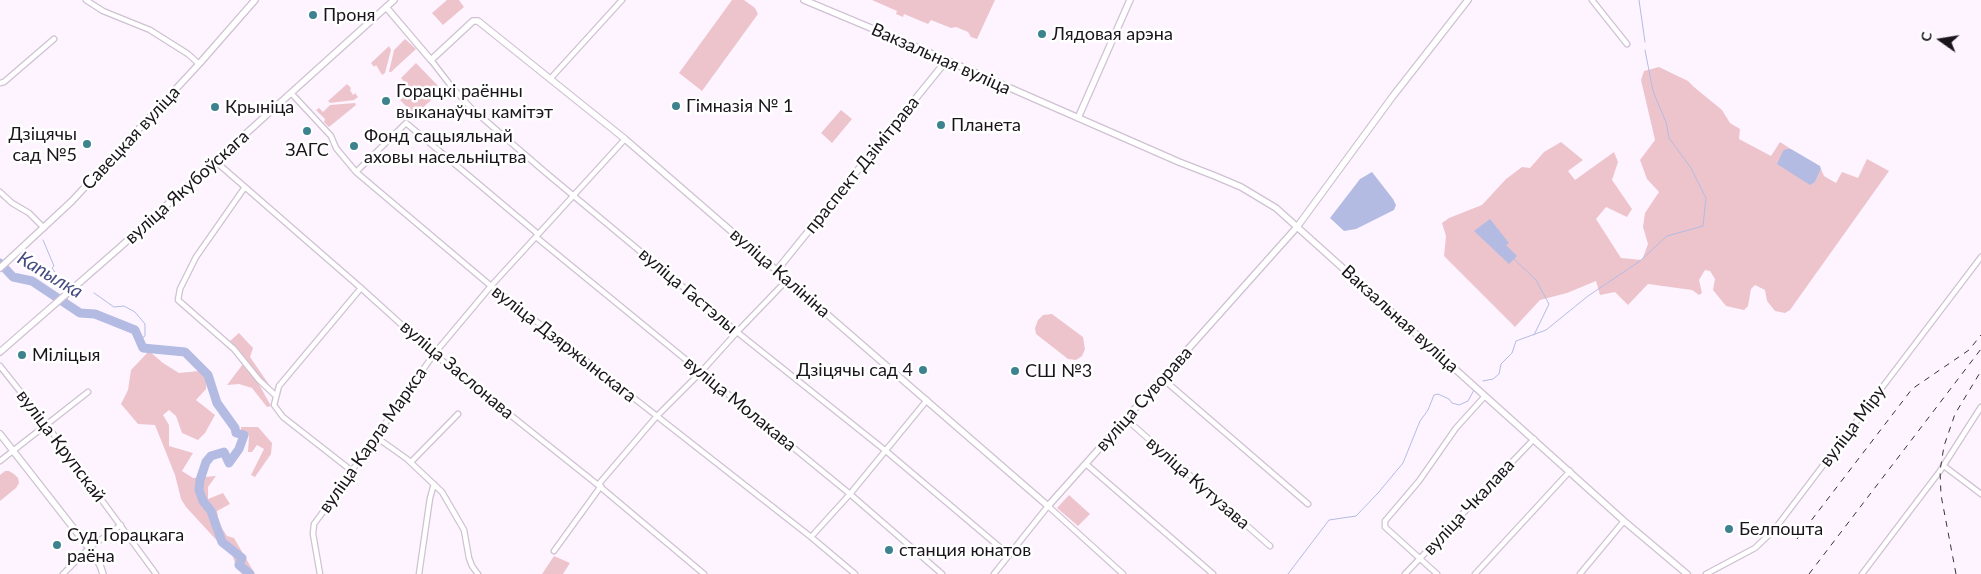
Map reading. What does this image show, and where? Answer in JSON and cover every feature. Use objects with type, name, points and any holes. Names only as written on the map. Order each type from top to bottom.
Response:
[{"type":"main road","name":"Савецкая вуліца","points":[[0,268],[72,201],[200,64],[255,0]]},
{"type":"main road","name":"вуліца Якубоўскага","points":[[0,352],[292,94],[394,0]]},
{"type":"main road","name":"Вакзальная вуліца","points":[[804,0],[1241,187],[1276,208],[1624,520],[1687,574]]},
{"type":"main road","points":[[1078,118],[1130,0]]},
{"type":"main road","name":"вуліца Суворава","points":[[1048,506],[1297,227],[1468,0]]},
{"type":"main road","name":"вуліца Гастэлы","points":[[386,7],[431,60]]},
{"type":"main road","name":"вуліца Калініна","points":[[431,60],[466,26],[473,21],[478,21],[625,139],[1048,506]]},
{"type":"main road","name":"праспект Дзімітрава","points":[[778,270],[946,61]]},
{"type":"main road","points":[[0,434],[89,548],[100,565],[103,574]]},
{"type":"street","points":[[86,0],[103,11],[150,30],[188,54],[200,64]]},
{"type":"street","points":[[551,78],[622,0]]},
{"type":"street","points":[[1592,0],[1627,44]]},
{"type":"street","points":[[0,83],[4,82],[54,39]]},
{"type":"street","name":"вуліца Гастэлы","points":[[431,60],[471,108],[572,195],[737,332],[886,451],[1009,555]]},
{"type":"street","name":"вуліца Дзяржынскага","points":[[292,94],[331,136],[336,148],[356,172],[491,286],[811,537],[855,574]]},
{"type":"street","name":"вуліца Молакава","points":[[356,172],[406,122],[537,235],[850,494],[942,574]]},
{"type":"street","name":"вуліца Карла Маркса","points":[[320,574],[312,534],[314,524],[434,354],[491,286],[625,139]]},
{"type":"street","name":"вуліца Заслонава","points":[[215,161],[434,354],[599,485],[704,574]]},
{"type":"street","points":[[245,187],[196,256],[180,289],[178,300],[234,349],[259,380],[276,396]]},
{"type":"street","points":[[0,192],[12,203],[29,213],[44,228]]},
{"type":"street","name":"вуліца Міру","points":[[1706,574],[1754,548],[1774,530],[1981,257]]},
{"type":"street","points":[[554,551],[599,485],[656,417],[788,279]]},
{"type":"street","points":[[352,471],[283,417],[274,405],[279,386],[361,288]]},
{"type":"street","name":"вуліца Крупскай","points":[[0,366],[46,424],[156,574]]},
{"type":"street","points":[[1163,379],[1308,504]]},
{"type":"street","points":[[0,461],[88,392]]},
{"type":"street","points":[[1437,574],[1385,527],[1385,521],[1419,481],[1456,428],[1485,396]]},
{"type":"street","points":[[811,537],[850,494],[927,400]]},
{"type":"street","points":[[1862,574],[1944,466],[1981,407]]},
{"type":"street","points":[[411,462],[458,414]]},
{"type":"street","name":"вуліца Кутузава","points":[[1126,419],[1270,546]]},
{"type":"street","points":[[376,436],[411,462],[442,492],[464,530],[469,558],[478,574]]},
{"type":"street","name":"вуліца Чкалава","points":[[1405,574],[1534,439]]},
{"type":"street","points":[[1086,464],[1213,574]]},
{"type":"street","points":[[1944,466],[1981,494]]},
{"type":"street","points":[[1475,574],[1570,471]]},
{"type":"street","points":[[419,574],[430,498],[434,484]]},
{"type":"street","name":"вуліца Суворава","points":[[994,574],[1048,506]]},
{"type":"street","name":"вуліца Калініна","points":[[1048,506],[1123,574]]},
{"type":"street","points":[[1580,574],[1624,520]]},
{"type":"street","points":[[63,574],[89,548],[121,525]]},
{"type":"shaded area","points":[[447,0],[459,0],[464,7],[443,25],[432,13]]},
{"type":"shaded area","points":[[732,0],[744,0],[755,8],[758,14],[702,91],[679,73]]},
{"type":"shaded area","points":[[872,0],[995,0],[977,39],[971,37],[968,32],[956,27],[951,28],[931,20],[928,24],[904,14],[903,17],[896,14],[897,11]]},
{"type":"shaded area","points":[[405,39],[416,49],[389,72],[394,50]]},
{"type":"shaded area","points":[[389,46],[391,50],[385,73],[382,75],[376,65],[374,67],[371,63]]},
{"type":"shaded area","points":[[416,63],[442,90],[415,115],[400,100],[411,89],[401,78]]},
{"type":"shaded area","points":[[1659,67],[1688,81],[1722,110],[1730,123],[1740,129],[1739,139],[1771,156],[1780,142],[1791,149],[1786,149],[1815,182],[1821,169],[1824,176],[1836,183],[1842,172],[1858,178],[1867,159],[1889,171],[1790,310],[1785,313],[1775,311],[1767,301],[1765,290],[1755,285],[1751,289],[1748,306],[1744,310],[1726,306],[1713,290],[1715,279],[1710,271],[1705,270],[1699,280],[1702,293],[1699,295],[1692,290],[1648,284],[1628,305],[1615,292],[1600,295],[1596,281],[1567,293],[1540,300],[1515,327],[1444,256],[1446,236],[1442,223],[1449,218],[1482,205],[1506,179],[1522,167],[1530,168],[1544,152],[1561,142],[1583,160],[1568,171],[1575,180],[1614,152],[1618,162],[1612,180],[1632,209],[1627,217],[1606,207],[1596,219],[1621,258],[1642,260],[1648,244],[1643,227],[1645,213],[1659,192],[1647,179],[1640,160],[1655,140],[1641,80],[1644,71]]},
{"type":"shaded area","points":[[347,84],[351,88],[350,90],[353,95],[355,93],[358,97],[354,100],[330,103],[328,101]]},
{"type":"shaded area","points":[[355,103],[356,105],[329,127],[324,122],[325,119],[316,110],[319,108],[323,112],[330,105]]},
{"type":"shaded area","points":[[841,110],[852,119],[832,143],[821,133]]},
{"type":"shaded area","points":[[1052,314],[1083,337],[1085,349],[1082,356],[1076,360],[1068,359],[1036,334],[1035,328],[1038,320],[1043,315]]},
{"type":"shaded area","points":[[239,333],[253,348],[250,357],[270,386],[268,387],[230,341]]},
{"type":"shaded area","points":[[149,351],[179,373],[199,371],[207,379],[206,389],[196,400],[215,415],[205,433],[198,440],[182,433],[176,416],[169,410],[163,415],[169,425],[169,446],[193,453],[182,471],[193,478],[216,476],[208,487],[208,499],[223,493],[230,504],[217,511],[219,524],[227,536],[234,538],[255,574],[242,574],[236,567],[231,550],[220,544],[186,507],[181,499],[175,475],[155,425],[138,424],[121,404],[128,390],[131,370]]},
{"type":"shaded area","points":[[243,364],[256,379],[271,406],[267,407],[252,388],[239,384],[227,385]]},
{"type":"shaded area","points":[[241,427],[258,427],[272,443],[271,454],[255,477],[251,475],[264,449],[257,445],[252,452],[248,452],[249,435],[241,431]]},
{"type":"shaded area","points":[[5,471],[14,474],[18,478],[19,483],[16,488],[0,501],[0,475]]},
{"type":"shaded area","points":[[1069,495],[1090,514],[1078,526],[1057,508]]},
{"type":"shaded area","points":[[554,556],[570,563],[563,574],[542,574]]},
{"type":"water","points":[[1791,149],[1820,166],[1821,169],[1815,182],[1810,185],[1777,164],[1783,151]]},
{"type":"water","points":[[1372,172],[1393,199],[1396,205],[1394,210],[1356,229],[1344,231],[1330,218],[1360,179]]},
{"type":"water","points":[[1490,219],[1509,243],[1506,245],[1517,256],[1509,264],[1474,231]]},
{"type":"waterway","points":[[1639,0],[1645,42]]},
{"type":"waterway","points":[[1483,381],[1493,379],[1499,374],[1501,364],[1512,353],[1516,341],[1546,330],[1588,296],[1640,261],[1667,236],[1703,226],[1706,198],[1691,168],[1669,138],[1666,122],[1653,91],[1645,50]]},
{"type":"waterway","points":[[43,240],[54,266],[52,268],[65,287],[66,292]]},
{"type":"waterway","points":[[1514,259],[1536,280],[1549,304],[1534,335]]},
{"type":"waterway","name":"Капылка","points":[[0,263],[13,277],[32,281],[80,313],[95,314],[135,330],[143,348],[185,352],[208,375],[217,403],[235,428],[236,433],[244,435],[239,449],[229,463],[224,452],[211,456],[206,462],[199,490],[203,501],[211,511],[222,542],[242,558],[239,565],[250,574]]},
{"type":"waterway","points":[[94,293],[114,307],[124,306],[135,312],[145,324],[145,336],[140,339]]},
{"type":"waterway","name":"Капылка","points":[[67,296],[68,304]]},
{"type":"waterway","points":[[1288,574],[1329,520],[1356,516],[1403,463],[1420,421],[1428,410],[1434,395],[1438,394],[1459,405],[1468,401],[1474,390]]},
{"type":"railway","points":[[1797,539],[1912,389],[1969,350],[1981,335]]},
{"type":"railway","points":[[1809,574],[1981,349]]},
{"type":"railway","points":[[1956,574],[1941,495],[1940,471],[1944,446],[1955,414],[1981,371]]},
{"type":"place","name":"Проня","points":[[313,15]]},
{"type":"place","name":"Лядовая арэна","points":[[1042,34]]},
{"type":"place","name":"Горацкі раённы выканаўчы камітэт","points":[[386,101]]},
{"type":"place","name":"Гімназія № 1","points":[[676,106]]},
{"type":"place","name":"Крыніца","points":[[215,107]]},
{"type":"place","name":"Планета","points":[[941,125]]},
{"type":"place","name":"ЗАГС","points":[[307,131]]},
{"type":"place","name":"Дзіцячы сад №5","points":[[87,144]]},
{"type":"place","name":"Фонд сацыяльнай аховы насельніцтва","points":[[354,146]]},
{"type":"place","name":"Міліцыя","points":[[22,355]]},
{"type":"place","name":"Дзіцячы сад 4","points":[[923,370]]},
{"type":"place","name":"СШ №3","points":[[1015,371]]},
{"type":"place","name":"Белпошта","points":[[1729,529]]},
{"type":"place","name":"Суд Горацкага раёна","points":[[57,545]]},
{"type":"place","name":"станция юнатов","points":[[889,550]]}]
